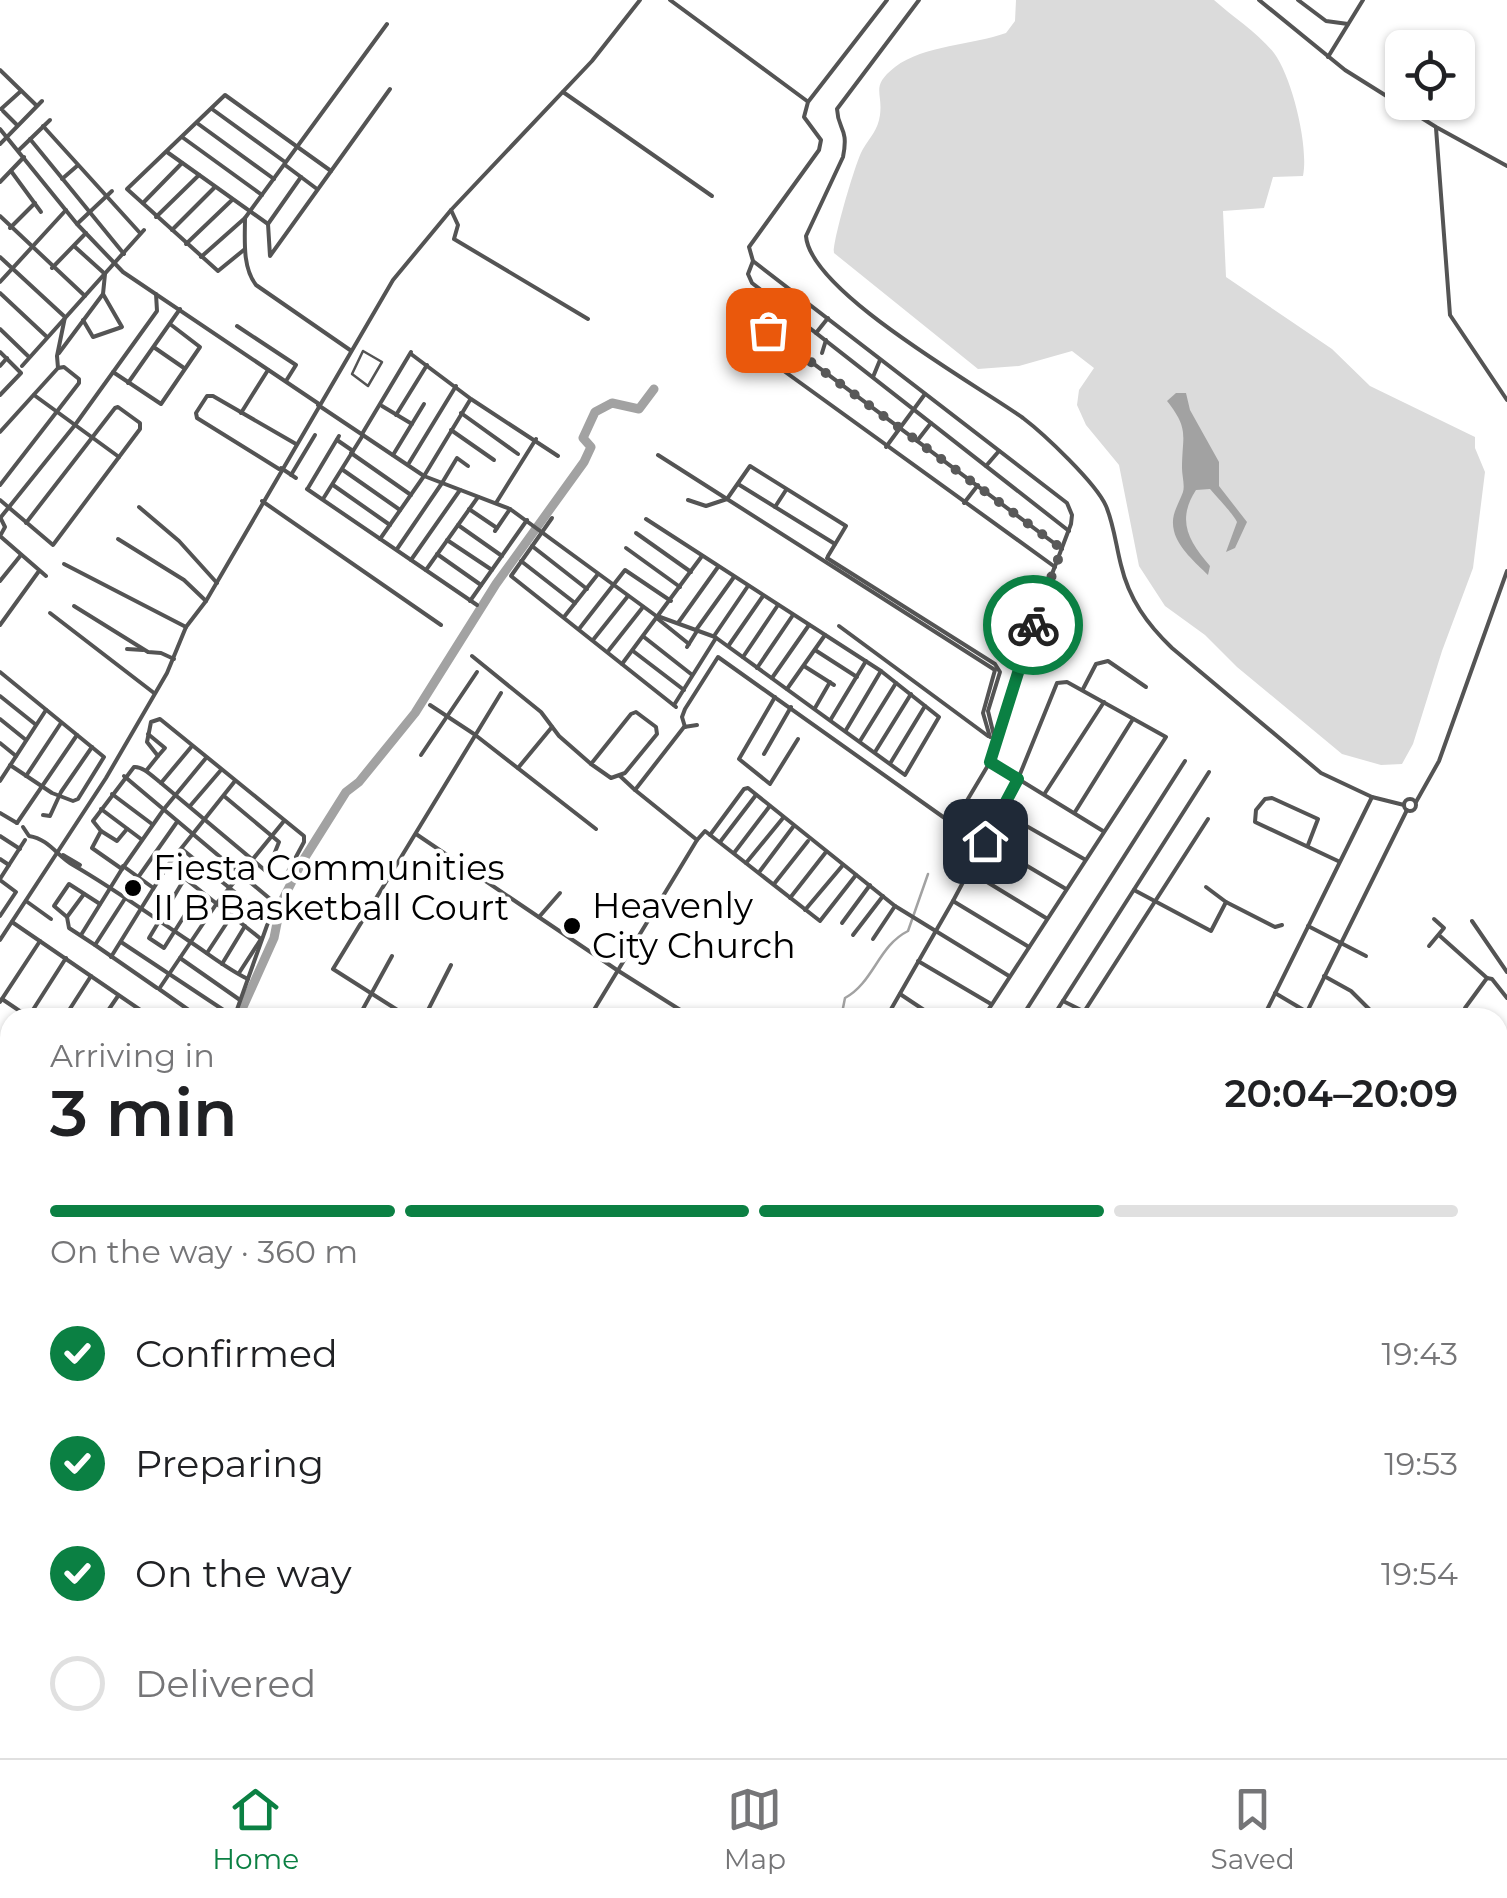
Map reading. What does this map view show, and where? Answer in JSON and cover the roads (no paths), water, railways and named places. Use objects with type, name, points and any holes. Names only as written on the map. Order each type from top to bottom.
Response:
[{"type":"street","points":[[0,940],[106,778],[174,659],[186,627],[217,583],[393,280],[451,210],[604,48],[640,0]]},
{"type":"street","points":[[670,0],[808,102]]},
{"type":"street","points":[[887,0],[808,102],[804,118],[821,140],[819,150],[749,247],[753,261],[748,279],[1069,531]]},
{"type":"street","points":[[919,0],[837,108],[846,144],[809,227],[809,253],[822,272],[914,348],[1023,418],[1103,500],[1125,580],[1151,628],[1321,773],[1372,797],[1416,808],[1439,762],[1507,571]]},
{"type":"street","points":[[1260,0],[1328,57],[1436,127],[1507,166]]},
{"type":"street","points":[[1298,0],[1326,21],[1348,24]]},
{"type":"street","points":[[1328,57],[1363,0]]},
{"type":"street","points":[[201,257],[247,215],[387,24]]},
{"type":"street","points":[[0,70],[40,104],[0,144]]},
{"type":"street","points":[[301,177],[268,224],[270,256],[390,89]]},
{"type":"street","points":[[17,125],[1,109],[21,91]]},
{"type":"street","points":[[563,92],[712,196]]},
{"type":"street","points":[[245,248],[218,271],[127,189],[225,96],[331,171]]},
{"type":"street","points":[[212,109],[318,190]]},
{"type":"street","points":[[19,150],[50,120]]},
{"type":"street","points":[[196,123],[274,179]]},
{"type":"street","points":[[22,366],[142,232],[106,198],[43,126]]},
{"type":"street","points":[[1436,127],[1450,315],[1507,400]]},
{"type":"street","points":[[0,130],[77,224],[116,264],[424,476],[510,508],[540,528],[659,618],[688,646],[734,577]]},
{"type":"street","points":[[182,137],[262,195]]},
{"type":"street","points":[[30,139],[124,254]]},
{"type":"street","points":[[167,152],[247,215],[268,224]]},
{"type":"street","points":[[0,182],[24,157]]},
{"type":"street","points":[[142,204],[182,163]]},
{"type":"street","points":[[62,179],[77,166]]},
{"type":"street","points":[[11,171],[42,212]]},
{"type":"street","points":[[156,218],[199,176]]},
{"type":"street","points":[[172,231],[215,187]]},
{"type":"street","points":[[77,224],[112,191]]},
{"type":"street","points":[[186,244],[232,200]]},
{"type":"street","points":[[10,228],[35,203]]},
{"type":"street","points":[[0,282],[66,210]]},
{"type":"street","points":[[451,210],[458,224],[453,238],[588,319]]},
{"type":"street","points":[[247,215],[245,248],[250,278],[350,350]]},
{"type":"street","points":[[0,216],[84,296]]},
{"type":"street","points":[[52,268],[86,233]]},
{"type":"street","points":[[74,246],[105,274]]},
{"type":"street","points":[[0,257],[65,317]]},
{"type":"street","points":[[635,790],[685,726],[684,709],[718,657],[953,824],[990,762],[994,739],[1069,531],[1072,515],[1067,503],[753,261]]},
{"type":"street","points":[[57,356],[102,294],[105,274]]},
{"type":"street","points":[[763,292],[747,314],[1062,549]]},
{"type":"street","points":[[0,293],[47,337]]},
{"type":"street","points":[[84,320],[94,337],[122,327],[102,294]]},
{"type":"street","points":[[46,576],[0,536],[5,527],[0,517],[75,426],[158,310],[156,294]]},
{"type":"street","points":[[128,382],[180,310]]},
{"type":"street","points":[[58,368],[65,317]]},
{"type":"street","points":[[816,333],[828,318]]},
{"type":"street","points":[[113,372],[161,404],[200,347],[170,324]]},
{"type":"street","points":[[238,326],[296,366],[286,381]]},
{"type":"street","points":[[0,329],[29,357]]},
{"type":"street","points":[[730,332],[1054,566]]},
{"type":"street","points":[[822,353],[826,340]]},
{"type":"street","points":[[155,348],[185,369]]},
{"type":"street","points":[[782,369],[795,350]]},
{"type":"street","points":[[363,351],[382,362],[368,386],[352,374],[363,351]]},
{"type":"street","points":[[0,352],[21,374],[0,395]]},
{"type":"street","points":[[322,500],[411,353],[470,399],[558,456]]},
{"type":"street","points":[[0,366],[7,358]]},
{"type":"street","points":[[872,377],[880,360]]},
{"type":"street","points":[[396,415],[427,366]]},
{"type":"street","points":[[0,432],[58,368],[64,367],[80,382],[0,485]]},
{"type":"street","points":[[241,413],[268,370]]},
{"type":"street","points":[[408,465],[456,386]]},
{"type":"street","points":[[34,394],[119,457]]},
{"type":"street","points":[[886,447],[925,394]]},
{"type":"street","points":[[296,444],[210,395],[195,416],[293,476],[317,436],[305,428]]},
{"type":"street","points":[[380,539],[470,399]]},
{"type":"street","points":[[393,455],[424,404]]},
{"type":"street","points":[[380,405],[412,424]]},
{"type":"street","points":[[0,500],[26,523],[54,545],[141,425],[120,408],[114,408],[26,523]]},
{"type":"street","points":[[461,413],[518,454]]},
{"type":"street","points":[[917,441],[931,423]]},
{"type":"street","points":[[451,430],[494,460]]},
{"type":"street","points":[[411,495],[338,438],[306,490],[476,605]]},
{"type":"street","points":[[495,503],[536,439]]},
{"type":"street","points":[[986,466],[998,451]]},
{"type":"street","points":[[658,455],[984,660],[995,670],[983,713],[994,739]]},
{"type":"street","points":[[396,550],[456,458],[468,466]]},
{"type":"street","points":[[688,500],[706,506],[727,499],[750,466],[846,526],[826,559]]},
{"type":"street","points":[[342,468],[400,510]]},
{"type":"street","points":[[332,484],[390,525]]},
{"type":"street","points":[[738,484],[835,544]]},
{"type":"street","points":[[964,502],[978,485]]},
{"type":"street","points":[[775,507],[787,489]]},
{"type":"street","points":[[411,560],[460,490]]},
{"type":"street","points":[[426,570],[478,497]]},
{"type":"street","points":[[262,501],[441,626]]},
{"type":"street","points":[[139,507],[217,583]]},
{"type":"street","points":[[469,509],[496,530],[510,508]]},
{"type":"street","points":[[552,518],[540,528],[511,576],[675,706],[748,586]]},
{"type":"street","points":[[646,519],[881,670],[939,717],[905,774],[715,637],[659,618]]},
{"type":"street","points":[[470,601],[527,520]]},
{"type":"street","points":[[458,525],[502,556]]},
{"type":"street","points":[[636,533],[691,572]]},
{"type":"street","points":[[118,539],[184,580],[206,601]]},
{"type":"street","points":[[448,540],[492,570]]},
{"type":"street","points":[[532,546],[586,589]]},
{"type":"street","points":[[626,548],[680,587]]},
{"type":"street","points":[[0,581],[21,554]]},
{"type":"street","points":[[437,554],[481,585]]},
{"type":"street","points":[[622,664],[702,556]]},
{"type":"street","points":[[521,561],[575,603]]},
{"type":"street","points":[[64,564],[186,627]]},
{"type":"street","points":[[678,624],[718,567]]},
{"type":"street","points":[[579,629],[625,570],[670,601]]},
{"type":"street","points":[[0,625],[39,571]]},
{"type":"street","points":[[564,617],[598,574]]},
{"type":"street","points":[[593,640],[628,596]]},
{"type":"street","points":[[728,646],[763,596]]},
{"type":"street","points":[[74,606],[143,650]]},
{"type":"street","points":[[743,657],[778,606]]},
{"type":"street","points":[[608,652],[643,607]]},
{"type":"street","points":[[50,613],[154,693]]},
{"type":"street","points":[[757,668],[793,614]]},
{"type":"street","points":[[772,678],[809,625]]},
{"type":"street","points":[[839,626],[994,739]]},
{"type":"street","points":[[787,689],[825,635]]},
{"type":"street","points":[[644,637],[693,676]]},
{"type":"street","points":[[127,649],[174,659]]},
{"type":"street","points":[[815,650],[856,676]]},
{"type":"street","points":[[632,651],[684,690]]},
{"type":"street","points":[[472,656],[540,712],[591,764],[611,778],[620,776],[657,734],[656,727],[636,712],[591,764]]},
{"type":"street","points":[[1083,689],[1096,664],[1108,660],[1146,687]]},
{"type":"street","points":[[831,719],[866,661]]},
{"type":"street","points":[[804,665],[832,684],[815,708]]},
{"type":"street","points":[[846,730],[881,670]]},
{"type":"street","points":[[0,672],[104,760],[73,801],[42,787],[10,765]]},
{"type":"street","points":[[421,755],[478,672]]},
{"type":"street","points":[[892,1008],[1018,779],[1057,683],[1064,681],[1166,737],[989,1008]]},
{"type":"street","points":[[860,741],[896,683]]},
{"type":"street","points":[[393,1008],[333,969],[500,693]]},
{"type":"street","points":[[875,752],[910,694]]},
{"type":"street","points":[[0,696],[36,725]]},
{"type":"street","points":[[775,696],[739,760],[770,784],[798,739]]},
{"type":"street","points":[[1044,794],[1104,702]]},
{"type":"street","points":[[430,705],[474,734],[596,829]]},
{"type":"street","points":[[890,763],[924,706]]},
{"type":"street","points":[[764,754],[791,708]]},
{"type":"street","points":[[0,781],[46,710]]},
{"type":"street","points":[[127,828],[117,841],[92,823],[134,766],[161,782],[282,882],[304,842],[304,836],[160,718],[151,722],[147,742],[158,756]]},
{"type":"street","points":[[0,719],[26,740]]},
{"type":"street","points":[[1075,812],[1133,719]]},
{"type":"street","points":[[26,776],[62,723]]},
{"type":"street","points":[[685,726],[698,725]]},
{"type":"street","points":[[518,768],[552,727]]},
{"type":"street","points":[[146,771],[165,748],[148,734]]},
{"type":"street","points":[[16,823],[77,735]]},
{"type":"street","points":[[0,743],[16,756]]},
{"type":"street","points":[[161,782],[192,746]]},
{"type":"street","points":[[43,815],[50,816],[92,747]]},
{"type":"street","points":[[81,935],[152,824],[206,758]]},
{"type":"street","points":[[1027,1008],[1185,761]]},
{"type":"street","points":[[990,762],[1103,831]]},
{"type":"street","points":[[0,766],[6,771]]},
{"type":"street","points":[[190,806],[221,770]]},
{"type":"street","points":[[1058,1008],[1209,772]]},
{"type":"street","points":[[124,776],[275,902],[261,938],[238,974]]},
{"type":"street","points":[[620,776],[697,840]]},
{"type":"street","points":[[111,957],[168,865],[235,781]]},
{"type":"street","points":[[710,835],[744,788],[895,906],[1009,976]]},
{"type":"street","points":[[112,794],[152,824]]},
{"type":"street","points":[[720,842],[756,795]]},
{"type":"street","points":[[224,796],[279,842],[267,872]]},
{"type":"street","points":[[1268,1008],[1372,797]]},
{"type":"street","points":[[1308,846],[1318,819],[1272,798],[1256,810],[1255,822],[1340,861]]},
{"type":"street","points":[[734,853],[769,807]]},
{"type":"street","points":[[1309,1008],[1406,808]]},
{"type":"street","points":[[101,809],[142,840]]},
{"type":"street","points":[[1001,811],[1084,860]]},
{"type":"street","points":[[0,812],[23,827],[29,836],[74,858],[174,932],[248,979]]},
{"type":"street","points":[[746,862],[784,818]]},
{"type":"street","points":[[1086,1008],[1208,820]]},
{"type":"street","points":[[158,989],[217,903],[284,821]]},
{"type":"street","points":[[138,876],[178,822]]},
{"type":"street","points":[[758,872],[794,827]]},
{"type":"street","points":[[101,831],[92,848],[153,887]]},
{"type":"street","points":[[596,1008],[704,831],[822,921],[856,875]]},
{"type":"street","points":[[416,834],[677,1008]]},
{"type":"street","points":[[0,836],[20,849]]},
{"type":"street","points":[[774,884],[809,839]]},
{"type":"street","points":[[0,916],[16,892],[0,880],[26,840]]},
{"type":"street","points":[[985,841],[1066,890]]},
{"type":"street","points":[[182,848],[270,920]]},
{"type":"street","points":[[790,898],[826,852]]},
{"type":"street","points":[[0,859],[9,865]]},
{"type":"street","points":[[168,865],[261,938]]},
{"type":"street","points":[[805,910],[843,865]]},
{"type":"street","points":[[969,871],[1047,918]]},
{"type":"street","points":[[185,878],[149,935],[152,940],[164,948],[201,890]]},
{"type":"street","points":[[100,904],[72,884],[67,885],[54,906],[67,917],[69,928],[186,1008]]},
{"type":"street","points":[[842,923],[870,885]]},
{"type":"street","points":[[1206,888],[1275,927],[1282,926]]},
{"type":"street","points":[[1134,890],[1210,931],[1226,902]]},
{"type":"street","points":[[540,917],[560,893]]},
{"type":"street","points":[[67,917],[84,894]]},
{"type":"street","points":[[853,936],[883,896]]},
{"type":"street","points":[[95,945],[126,897]]},
{"type":"street","points":[[26,901],[50,919]]},
{"type":"street","points":[[953,901],[1028,947]]},
{"type":"street","points":[[0,902],[6,906]]},
{"type":"street","points":[[873,940],[895,906]]},
{"type":"street","points":[[206,954],[232,916]]},
{"type":"street","points":[[1429,946],[1444,928],[1434,919]]},
{"type":"street","points":[[1472,920],[1507,972]]},
{"type":"street","points":[[12,922],[133,1008]]},
{"type":"street","points":[[222,964],[246,926]]},
{"type":"street","points":[[1308,926],[1366,956]]},
{"type":"street","points":[[1440,936],[1492,979],[1507,998]]},
{"type":"street","points":[[237,1008],[261,938]]},
{"type":"street","points":[[1,1000],[40,941]]},
{"type":"street","points":[[121,942],[220,1008]]},
{"type":"street","points":[[364,1008],[392,956]]},
{"type":"street","points":[[35,1008],[66,958]]},
{"type":"street","points":[[180,958],[240,1000]]},
{"type":"street","points":[[917,961],[991,1004]]},
{"type":"street","points":[[429,1008],[452,965]]},
{"type":"street","points":[[70,1008],[91,976]]},
{"type":"street","points":[[1324,976],[1351,991],[1368,1008]]},
{"type":"street","points":[[1465,1008],[1487,978]]},
{"type":"street","points":[[1275,993],[1297,1008]]},
{"type":"street","points":[[900,994],[921,1008]]},
{"type":"street","points":[[110,1008],[118,996]]},
{"type":"street","points":[[1063,1001],[1071,1008]]},
{"type":"waterway","points":[[242,1008],[274,938],[281,903],[302,862],[346,792],[359,782],[415,713],[496,584],[584,462],[591,447],[583,438],[595,412],[612,403],[639,409],[654,389]]},
{"type":"waterway","points":[[843,1008],[845,998],[908,931],[928,874]]},
{"type":"place","name":"Fiesta Communities II B Basketball Court","points":[[133,888]]},
{"type":"place","name":"Heavenly City Church","points":[[572,926]]}]
